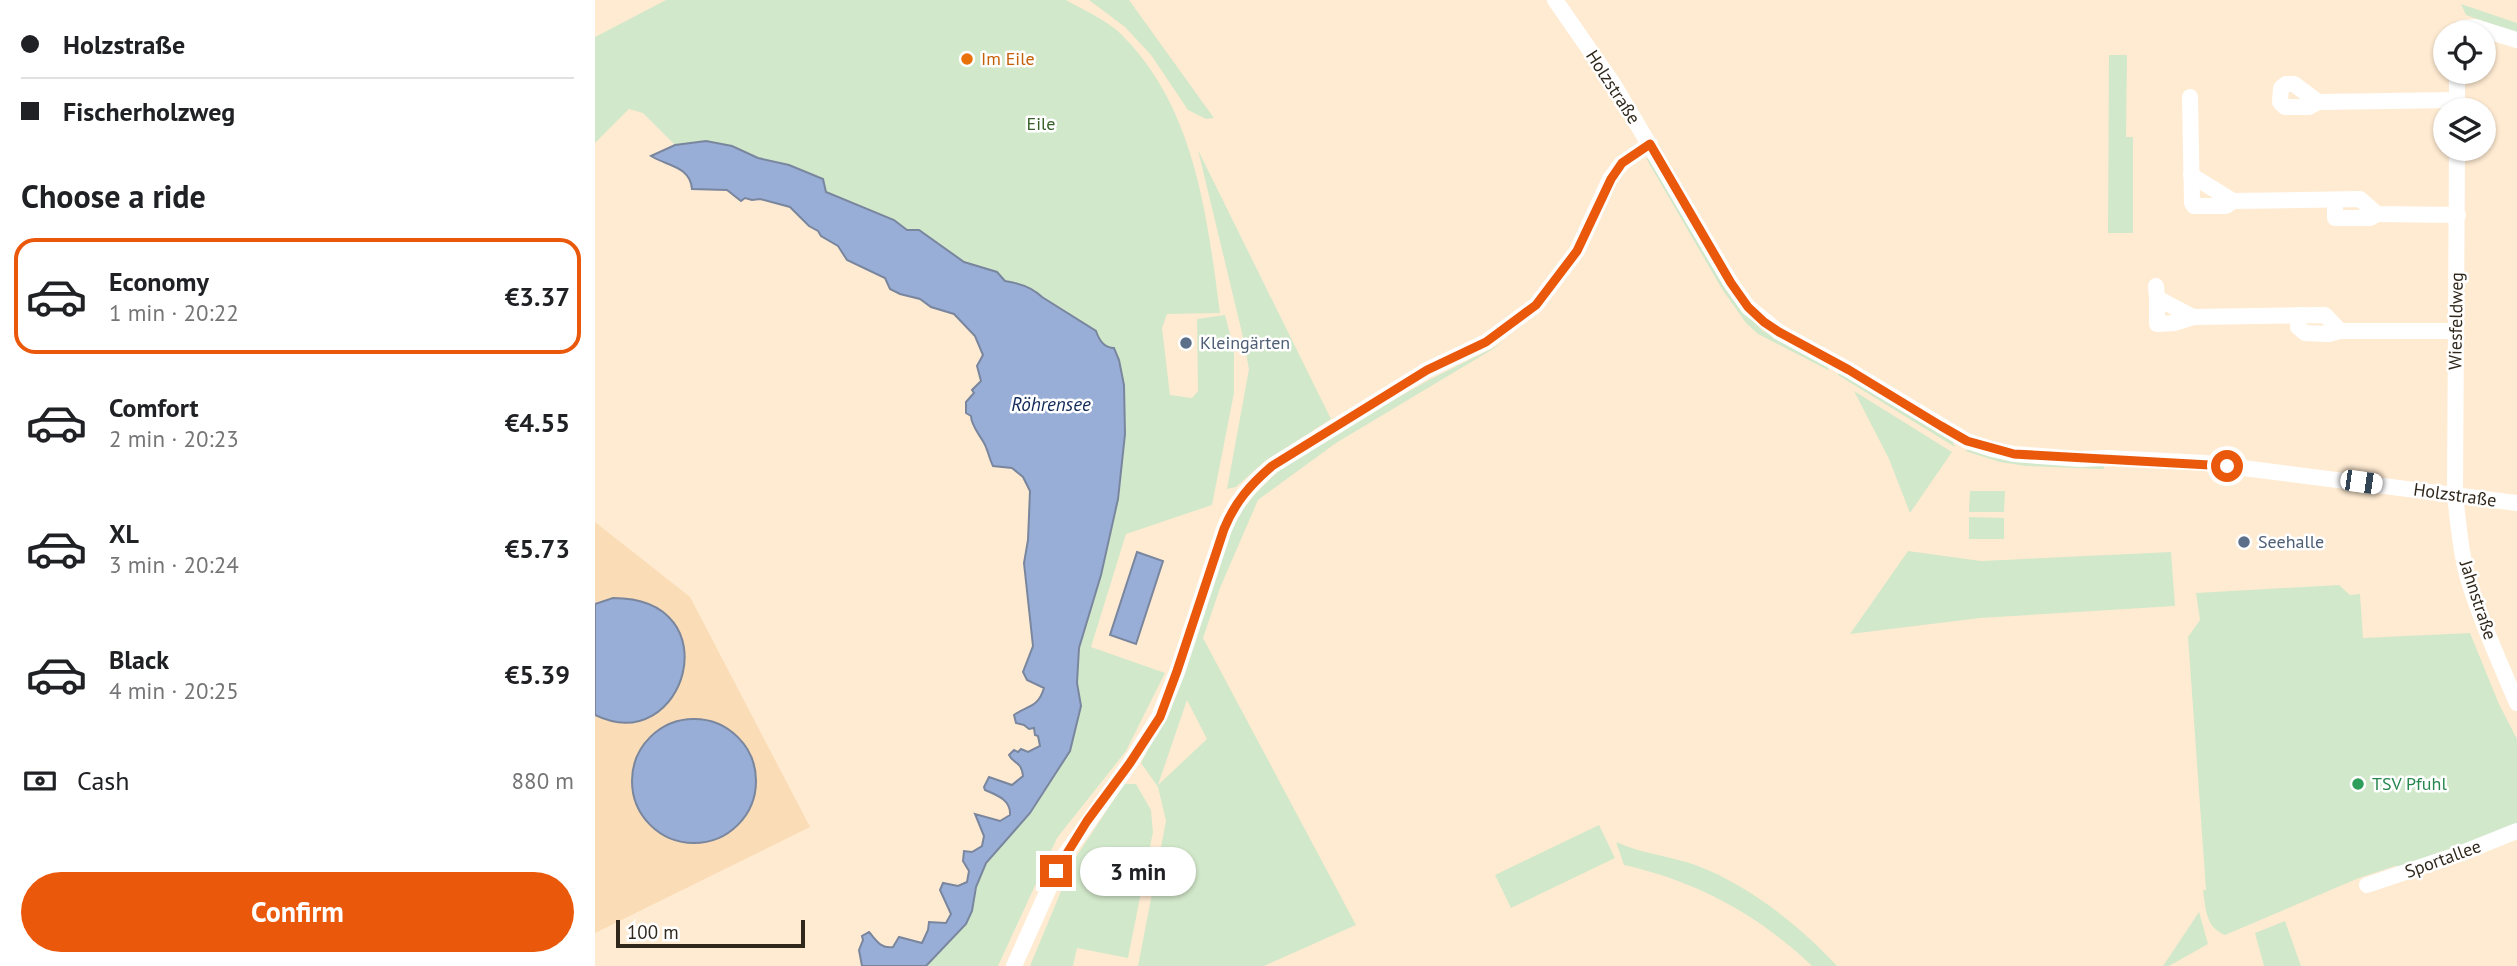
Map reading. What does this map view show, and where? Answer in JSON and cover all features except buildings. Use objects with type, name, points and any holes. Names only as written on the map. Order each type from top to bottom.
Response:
[{"type":"street","name":"Holzstraße","points":[[1555,0],[1614,85],[1731,283],[1748,307],[1764,322],[1967,441],[2014,454],[2204,463],[2517,503]]},
{"type":"street","points":[[2496,34],[2517,40]]},
{"type":"street","points":[[2190,97],[2192,203],[2194,206],[2226,206],[2233,201]]},
{"type":"street","points":[[2318,102],[2433,104]]},
{"type":"street","points":[[1014,966],[1062,859],[1160,717],[1233,506],[1252,483],[1272,466],[1427,370],[1486,342],[1536,305],[1577,251],[1611,179],[1622,163],[1650,144]]},
{"type":"street","name":"Wiesfeldweg","points":[[2455,494],[2457,161]]},
{"type":"street","points":[[2192,175],[2233,201],[2360,199],[2377,214],[2458,215]]},
{"type":"street","points":[[2193,317],[2157,292],[2157,324],[2174,323],[2193,317],[2325,314],[2340,331],[2456,331]]},
{"type":"street","name":"Jahnstraße","points":[[2455,494],[2467,573],[2479,611],[2517,703]]},
{"type":"street","name":"Sportallee","points":[[2367,886],[2517,831]]},
{"type":"shaded area","points":[[595,522],[690,597],[810,827],[595,933]]},
{"type":"green space","name":"Eile","points":[[666,0],[1066,0],[1121,34],[1146,63],[1166,95],[1181,129],[1202,201],[1220,313],[1167,314],[1162,328],[1170,395],[1192,398],[1198,391],[1197,319],[1225,315],[1234,349],[1234,393],[1212,505],[1126,534],[1091,647],[1165,673],[1126,751],[1057,838],[998,966],[926,966],[951,941],[972,911],[976,887],[986,863],[1030,813],[1081,706],[1077,683],[1079,648],[1101,575],[1125,434],[1124,385],[1119,360],[1063,309],[1035,290],[1005,281],[997,272],[964,262],[919,230],[907,230],[894,220],[826,192],[823,179],[789,165],[758,158],[732,146],[706,141],[675,145],[643,113],[629,109],[595,143],[595,37]]},
{"type":"green space","points":[[1089,0],[1129,0],[1214,118],[1206,119],[1188,110],[1151,55],[1125,27]]},
{"type":"green space","points":[[2461,4],[2517,23],[2517,34],[2496,26],[2496,21],[2482,21],[2466,15]]},
{"type":"green space","points":[[2109,55],[2127,55],[2126,137],[2133,137],[2133,233],[2108,233]]},
{"type":"green space","points":[[1198,150],[1331,419],[1264,462],[1236,487],[1227,489],[1249,369]]},
{"type":"green space","points":[[1646,158],[1653,161],[1738,306],[1762,330],[1829,366],[1828,370],[1758,334],[1746,323],[1722,289]]},
{"type":"green space","points":[[1503,343],[1336,443],[1258,500],[1220,588],[1203,638],[1356,925],[1264,966],[1138,966],[1166,821],[1158,787],[1141,763],[1164,718],[1229,534],[1240,513],[1277,472],[1370,413]],"holes":[[[1187,700],[1207,739],[1158,785]]]},
{"type":"green space","points":[[1839,372],[1953,442],[1955,447],[1838,375]]},
{"type":"green space","points":[[1854,391],[1952,452],[1910,513],[1889,459]]},
{"type":"green space","points":[[1969,449],[2103,462],[2104,469],[2026,466],[2000,462],[1965,451]]},
{"type":"green space","points":[[1970,491],[2005,491],[2004,512],[1969,512]]},
{"type":"green space","points":[[1969,517],[2004,518],[2004,539],[1969,539]]},
{"type":"green space","points":[[1908,551],[1981,561],[2171,552],[2175,606],[1980,618],[1850,634]]},
{"type":"green space","name":"TSV Pfuhl","points":[[2339,585],[2350,595],[2360,594],[2363,638],[2470,633],[2499,704],[2517,739],[2517,824],[2411,867],[2395,866],[2359,878],[2225,935],[2218,932],[2210,922],[2203,890],[2206,890],[2188,637],[2200,620],[2196,593]]},
{"type":"green space","points":[[1124,784],[1136,784],[1151,810],[1153,832],[1128,958],[1077,948],[1073,966],[1030,966],[1074,860]]},
{"type":"green space","points":[[1599,825],[1615,858],[1511,908],[1495,875]]},
{"type":"green space","points":[[1616,842],[1698,866],[1736,884],[1791,922],[1837,966],[1812,966],[1770,931],[1725,902],[1676,880],[1624,865]]},
{"type":"green space","points":[[2199,912],[2208,944],[2169,966],[2163,966]]},
{"type":"green space","points":[[2285,921],[2301,966],[2264,966],[2255,933]]},
{"type":"water","name":"Röhrensee","points":[[706,141],[732,146],[758,158],[789,165],[823,179],[826,192],[894,220],[907,230],[919,230],[964,262],[997,272],[1005,281],[1030,288],[1096,331],[1102,343],[1114,348],[1119,360],[1124,385],[1125,434],[1118,499],[1101,575],[1079,648],[1077,683],[1081,706],[1070,751],[1030,813],[986,863],[966,924],[926,966],[862,966],[859,950],[862,936],[869,932],[885,947],[893,947],[899,937],[922,943],[929,922],[946,923],[951,914],[940,890],[943,883],[958,886],[967,882],[969,871],[963,861],[964,851],[972,852],[982,846],[984,836],[975,814],[1000,821],[1010,815],[1006,802],[985,790],[989,777],[1012,785],[1023,776],[1021,767],[1009,755],[1014,750],[1028,752],[1040,746],[1034,728],[1029,729],[1016,723],[1014,715],[1036,703],[1044,688],[1027,680],[1023,672],[1033,646],[1024,563],[1030,491],[1023,477],[1012,468],[993,466],[971,416],[966,413],[966,402],[981,381],[977,366],[983,355],[975,336],[954,314],[890,289],[885,278],[847,260],[838,246],[821,236],[790,207],[760,199],[745,198],[741,201],[727,190],[692,189],[690,181],[682,171],[651,156],[675,145]]},
{"type":"water","points":[[1137,552],[1163,561],[1136,644],[1110,635]]},
{"type":"water","points":[[613,598],[650,605],[673,622],[684,647],[683,673],[672,697],[653,715],[627,723],[595,715],[595,604]]},
{"type":"water","points":[[694,719],[718,723],[738,737],[752,757],[756,781],[752,805],[738,825],[718,839],[694,843],[670,839],[650,825],[636,805],[632,781],[636,757],[650,737],[670,723]]},
{"type":"place","name":"Im Eile","points":[[967,59]]},
{"type":"place","name":"Kleingärten","points":[[1186,343]]},
{"type":"place","name":"Seehalle","points":[[2244,542]]},
{"type":"place","name":"TSV Pfuhl","points":[[2358,784]]},
{"type":"route","points":[[1056,871],[1087,821],[1160,717],[1233,506],[1252,483],[1272,466],[1427,370],[1486,342],[1536,305],[1577,251],[1593,214],[1622,163],[1650,144],[1731,283],[1748,307],[1764,322],[1967,441],[2014,454],[2080,459],[2107,457],[2227,466]]}]
